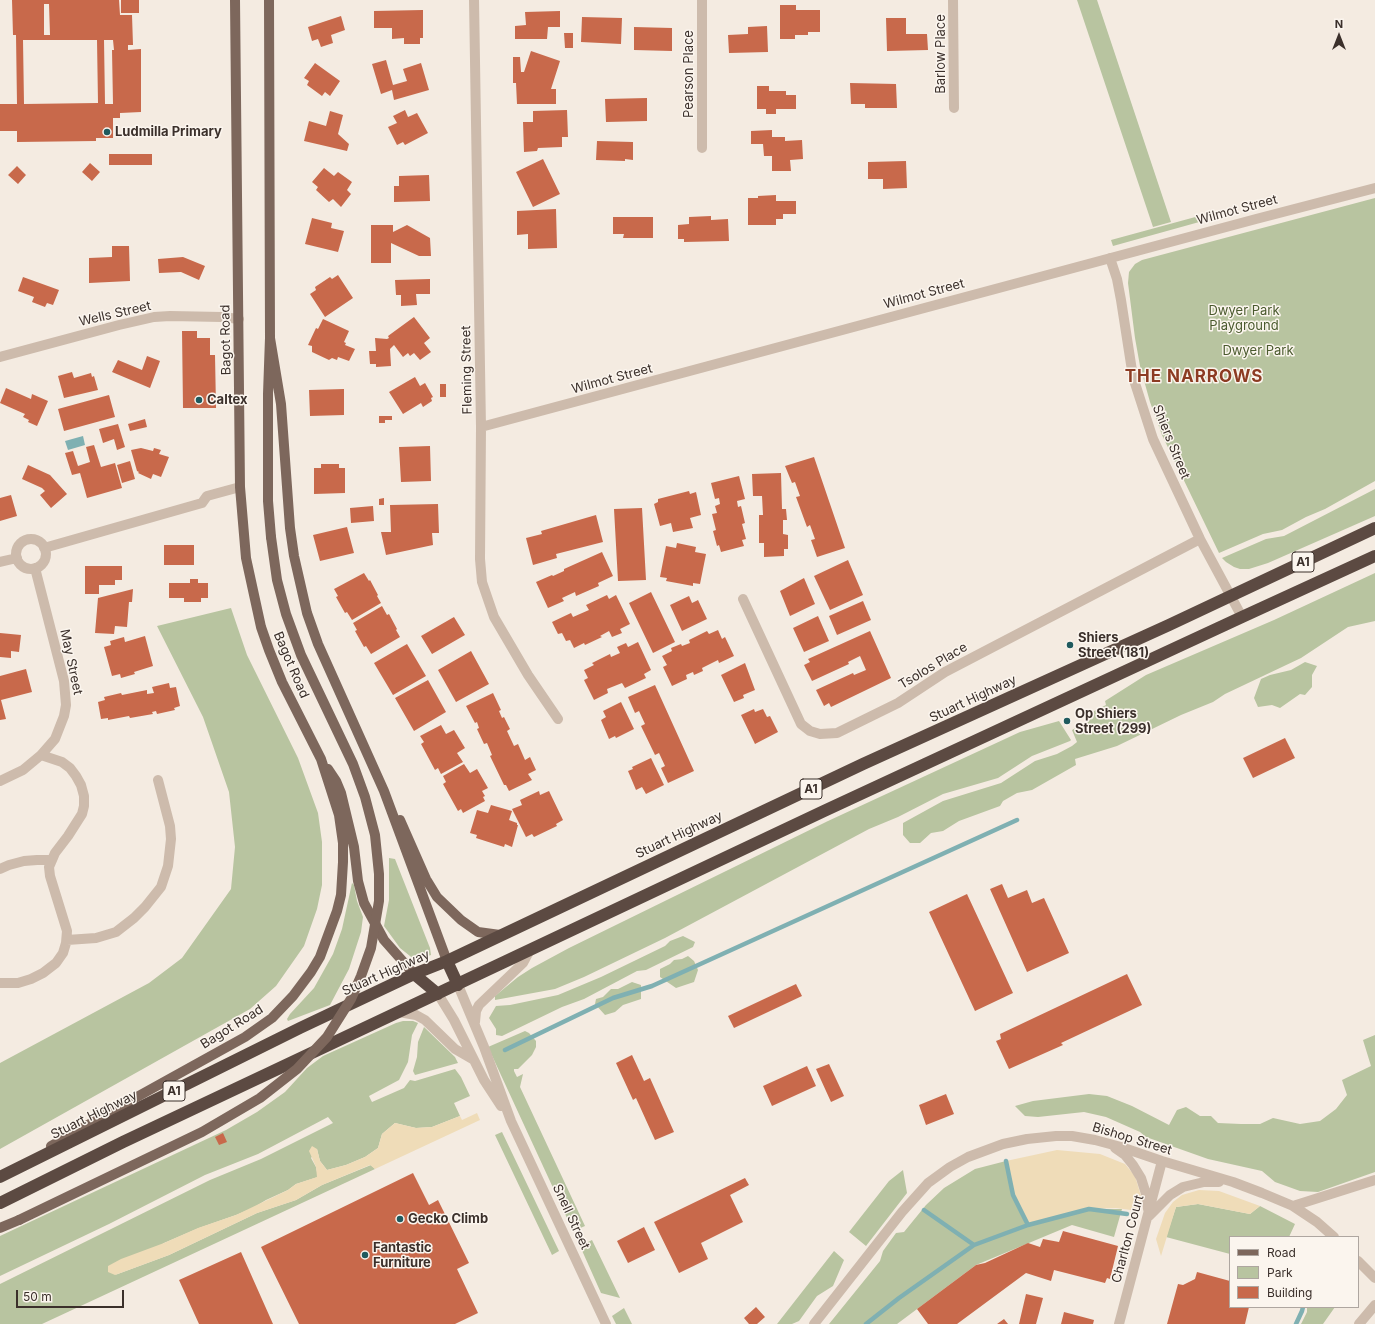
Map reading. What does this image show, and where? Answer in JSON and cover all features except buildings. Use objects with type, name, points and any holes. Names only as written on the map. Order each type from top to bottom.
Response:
[{"type":"highway","name":"Stuart Highway","points":[[0,1177],[300,1028],[414,974],[447,961],[863,764],[1375,528]]},
{"type":"highway","name":"A1","points":[[0,1203],[123,1142],[530,950],[1375,556]]},
{"type":"highway","points":[[447,961],[458,985]]},
{"type":"highway","points":[[414,974],[438,994]]},
{"type":"main road","name":"Bagot Road","points":[[19,1168],[53,1145],[245,1037],[272,1018],[293,996],[320,957],[337,911],[341,895],[343,856],[339,815],[321,759],[282,682],[261,627],[246,558],[240,487],[235,0]]},
{"type":"main road","name":"Bagot Road","points":[[0,1228],[202,1132],[267,1094],[297,1070],[327,1037],[351,999],[362,976],[371,948],[379,900],[379,874],[375,835],[365,797],[352,764],[294,637],[277,580],[271,538],[268,501],[268,394],[270,338],[269,0]]},
{"type":"main road","name":"Bagot Road","points":[[270,338],[281,404],[290,528],[300,585],[307,613],[318,644],[384,791],[447,961]]},
{"type":"main road","points":[[347,709],[369,747],[431,889],[437,897],[468,926],[478,932],[500,935]]},
{"type":"main road","points":[[321,759],[336,781],[341,793],[352,839],[358,881],[364,903],[384,940],[414,974]]},
{"type":"street","name":"Fleming Street","points":[[474,0],[481,428],[480,559],[483,588],[494,617],[528,674],[558,719]]},
{"type":"street","name":"Pearson Place","points":[[702,0],[702,148]]},
{"type":"street","name":"Barlow Place","points":[[954,0],[954,108]]},
{"type":"street","name":"Wilmot Street","points":[[481,428],[1375,188]]},
{"type":"street","name":"Shiers Street","points":[[1110,258],[1122,300],[1133,377],[1153,438],[1200,539],[1232,595],[1242,617]]},
{"type":"street","name":"Wells Street","points":[[0,357],[119,325],[154,318],[170,316],[222,317],[239,319]]},
{"type":"street","points":[[44,548],[202,503],[207,496],[240,487]]},
{"type":"street","name":"Tsolos Place","points":[[743,599],[801,724],[810,731],[820,734],[837,733],[898,703],[945,672],[1200,539]]},
{"type":"street","points":[[35,540],[40,542],[46,554],[45,559],[40,566],[35,568],[26,568],[17,558],[18,548],[25,541],[35,540]]},
{"type":"street","points":[[0,562],[17,558]]},
{"type":"street","name":"May Street","points":[[0,781],[23,770],[41,755],[55,740],[64,716],[66,705],[61,668],[35,568]]},
{"type":"street","points":[[0,983],[18,983],[43,973],[56,963],[63,953],[67,940],[67,931],[50,876],[49,867],[51,860],[59,846],[68,836],[82,814],[84,796],[76,776],[70,768],[62,762],[41,755]]},
{"type":"street","points":[[67,940],[96,938],[116,932],[138,914],[161,887],[168,866],[171,839],[170,826],[158,780]]},
{"type":"street","points":[[0,868],[24,862],[51,860]]},
{"type":"street","points":[[476,1026],[474,1018],[479,1005],[523,963],[530,950]]},
{"type":"street","name":"Snell Street","points":[[458,985],[476,1026],[511,1122],[606,1324]]},
{"type":"street","name":"Snell Street","points":[[438,994],[454,1020],[484,1080],[511,1122]]},
{"type":"street","points":[[399,1012],[416,1015],[425,1020],[455,1049],[474,1060]]},
{"type":"street","name":"Bishop Street","points":[[814,1324],[907,1206],[928,1183],[950,1168],[980,1152],[1027,1139],[1072,1136],[1122,1147],[1162,1162],[1233,1182],[1269,1195],[1293,1206],[1317,1222],[1333,1236]]},
{"type":"street","points":[[1104,1143],[1120,1151],[1133,1165],[1147,1197],[1148,1217]]},
{"type":"street","name":"Charlton Court","points":[[1120,1324],[1162,1162]]},
{"type":"street","points":[[1293,1206],[1375,1180]]},
{"type":"street","points":[[1148,1217],[1170,1195],[1183,1187],[1204,1182],[1233,1182]]},
{"type":"street","points":[[1359,1262],[1375,1278]]},
{"type":"street","points":[[1359,1324],[1375,1306]]},
{"type":"green space","points":[[1077,0],[1097,0],[1171,222],[1153,227]]},
{"type":"green space","name":"Dwyer Park","points":[[1375,198],[1375,481],[1325,509],[1282,530],[1263,534],[1219,553],[1162,435],[1150,402],[1140,366],[1135,338],[1128,283],[1129,272],[1135,264],[1142,260]]},
{"type":"green space","points":[[1210,213],[1210,219],[1113,246],[1111,240]]},
{"type":"green space","points":[[1375,489],[1375,516],[1268,563],[1249,569],[1234,567],[1222,558],[1266,539],[1284,536]]},
{"type":"green space","points":[[1375,573],[1375,621],[1348,627],[1301,658],[1225,694],[1213,702],[1181,715],[1117,746],[1075,759],[1076,765],[1032,790],[1017,793],[1003,801],[1000,806],[959,821],[943,831],[931,833],[920,843],[910,843],[903,835],[903,823],[943,801],[1001,783],[1035,761],[1057,754],[1072,746],[1077,742],[1072,730],[1090,720],[1090,713],[1106,705],[1105,701],[1146,675],[1274,620]]},
{"type":"green space","points":[[231,608],[247,655],[298,758],[318,813],[322,842],[322,885],[317,909],[304,946],[276,986],[250,1009],[0,1149],[0,1063],[149,983],[182,958],[231,889],[235,847],[229,792],[203,717],[157,626]]},
{"type":"green space","points":[[1305,662],[1317,666],[1312,675],[1312,687],[1305,695],[1300,694],[1280,708],[1272,705],[1258,707],[1254,698],[1261,679],[1270,675],[1291,670]]},
{"type":"green space","points":[[1059,721],[1071,740],[1070,741],[1032,756],[998,778],[943,794],[898,817],[869,829],[665,938],[584,977],[555,989],[495,1000],[495,996],[518,977],[569,948],[828,821],[1020,732]]},
{"type":"green space","points":[[389,858],[395,859],[430,948],[431,955],[415,960],[400,948],[384,926],[389,900]]},
{"type":"green space","points":[[352,883],[354,885],[357,901],[363,917],[361,932],[349,969],[330,1005],[288,1021],[287,1019],[290,1014],[314,988],[333,954],[342,929]]},
{"type":"green space","points":[[683,936],[695,942],[693,947],[646,970],[637,971],[584,999],[562,1007],[502,1036],[496,1035],[496,1029],[489,1018],[496,1006],[510,1005],[558,995],[601,977],[665,946],[670,941]]},
{"type":"green space","points":[[688,956],[694,961],[698,970],[694,982],[676,988],[660,977],[660,969],[670,964],[674,960],[682,959]]},
{"type":"green space","points":[[632,982],[641,985],[641,999],[623,1005],[615,1012],[605,1015],[595,1004],[596,999],[603,997],[611,989],[618,989]]},
{"type":"green space","points":[[403,1021],[413,1021],[418,1023],[412,1035],[408,1062],[399,1080],[369,1096],[372,1102],[404,1088],[410,1080],[415,1081],[455,1069],[461,1077],[470,1096],[454,1103],[460,1116],[432,1127],[416,1128],[395,1123],[382,1134],[378,1148],[365,1157],[346,1165],[327,1170],[320,1161],[317,1149],[311,1158],[316,1167],[318,1177],[296,1184],[288,1190],[253,1208],[164,1243],[115,1275],[169,1255],[257,1213],[296,1200],[322,1185],[371,1165],[375,1169],[42,1324],[0,1324],[0,1284],[210,1180],[261,1159],[333,1123],[328,1117],[258,1154],[205,1175],[109,1224],[0,1276],[0,1236],[226,1130],[257,1112],[285,1092],[307,1068],[323,1056]]},
{"type":"green space","points":[[424,1027],[455,1057],[458,1063],[415,1075],[413,1071],[417,1057],[418,1042]]},
{"type":"green space","points":[[525,1031],[529,1033],[536,1041],[536,1047],[532,1055],[518,1069],[514,1069],[514,1071],[517,1077],[523,1074],[520,1087],[585,1226],[573,1231],[488,1047]]},
{"type":"green space","points":[[1375,1035],[1375,1172],[1318,1192],[1300,1191],[1275,1182],[1262,1171],[1208,1159],[1146,1137],[1140,1132],[1106,1117],[1084,1112],[1038,1117],[1025,1116],[1015,1106],[1033,1101],[1089,1094],[1107,1096],[1132,1106],[1169,1125],[1177,1110],[1186,1107],[1200,1116],[1211,1116],[1218,1123],[1260,1124],[1273,1118],[1300,1124],[1320,1121],[1336,1109],[1347,1095],[1342,1080],[1371,1066],[1363,1040]]},
{"type":"green space","points":[[502,1132],[559,1251],[552,1255],[495,1135]]},
{"type":"green space","points":[[1006,1161],[1013,1195],[1028,1225],[1089,1209],[1122,1209],[1114,1237],[1072,1225],[976,1265],[897,1324],[829,1324],[880,1261],[883,1251],[896,1233],[904,1232],[926,1205],[944,1188],[975,1169]]},
{"type":"green space","points":[[903,1170],[907,1193],[866,1246],[849,1232],[889,1181]]},
{"type":"green space","points":[[1198,1204],[1250,1214],[1260,1206],[1295,1224],[1289,1236],[1229,1236],[1229,1254],[1166,1237],[1176,1207]]},
{"type":"green space","points":[[592,1240],[620,1298],[601,1293],[580,1246]]},
{"type":"green space","points":[[834,1251],[844,1260],[833,1286],[817,1296],[799,1321],[792,1324],[777,1324]]},
{"type":"green space","points":[[624,1308],[632,1324],[616,1324],[612,1316]]},
{"type":"green space","points":[[1307,1308],[1334,1308],[1323,1324],[1301,1324],[1307,1312]]},
{"type":"sand","points":[[477,1113],[480,1120],[375,1169],[370,1165],[322,1185],[296,1200],[257,1213],[169,1255],[115,1275],[108,1272],[108,1266],[121,1259],[164,1243],[198,1228],[236,1215],[288,1190],[296,1184],[317,1177],[316,1167],[309,1151],[312,1146],[317,1149],[320,1161],[327,1170],[346,1165],[365,1157],[378,1148],[382,1134],[395,1123],[416,1128],[432,1127],[460,1116],[462,1120]]},
{"type":"sand","points":[[1057,1150],[1100,1154],[1125,1164],[1135,1176],[1141,1196],[1138,1211],[1116,1208],[1089,1209],[1028,1225],[1013,1195],[1006,1161]]},
{"type":"sand","points":[[1199,1190],[1219,1191],[1260,1206],[1250,1214],[1198,1204],[1176,1207],[1161,1256],[1156,1239],[1165,1213],[1173,1202],[1182,1195]]},
{"type":"water","points":[[83,436],[85,445],[68,450],[65,441]]},
{"type":"waterway","points":[[505,1050],[613,998],[652,986],[1017,820]]},
{"type":"waterway","points":[[1006,1161],[1013,1195],[1028,1225]]},
{"type":"waterway","points":[[866,1324],[899,1298],[974,1245],[1028,1225],[1089,1209],[1127,1214]]},
{"type":"waterway","points":[[924,1210],[974,1245]]},
{"type":"waterway","points":[[1296,1324],[1303,1308]]},
{"type":"place","name":"Ludmilla Primary","points":[[107,132]]},
{"type":"place","name":"Caltex","points":[[199,400]]},
{"type":"place","name":"Shiers Street (181)","points":[[1070,645]]},
{"type":"place","name":"Op Shiers Street (299)","points":[[1067,721]]},
{"type":"place","name":"Gecko Climb","points":[[400,1219]]},
{"type":"place","name":"Fantastic Furniture","points":[[365,1255]]},
{"type":"district","name":"THE NARROWS","points":[[1194,377]]},
{"type":"park label","name":"Dwyer Park Playground","points":[[1244,318]]}]
